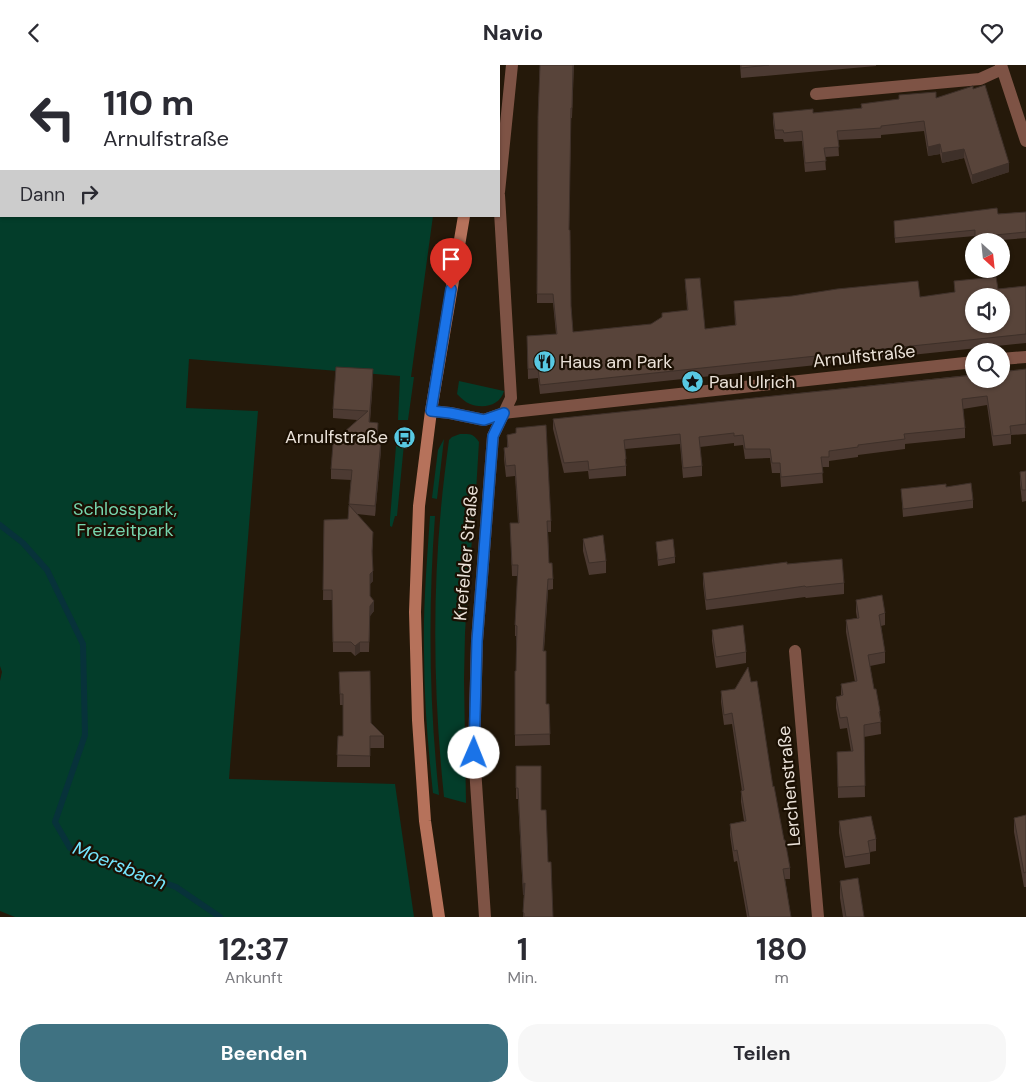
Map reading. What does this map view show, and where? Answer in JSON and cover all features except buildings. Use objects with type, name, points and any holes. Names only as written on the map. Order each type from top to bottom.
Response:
[{"type":"main road","points":[[439,917],[424,802],[418,720],[415,612],[419,506],[431,411],[464,217]]},
{"type":"street","name":"Krefelder Straße","points":[[500,183],[512,65]]},
{"type":"street","points":[[816,94],[980,79],[1001,67],[1026,141]]},
{"type":"street","name":"Krefelder Straße","points":[[485,917],[474,753],[477,641],[493,436],[511,398],[500,210]]},
{"type":"street","points":[[1010,358],[1026,357]]},
{"type":"street","name":"Arnulfstraße","points":[[431,411],[484,420],[504,413],[965,363]]},
{"type":"street","name":"Lerchenstraße","points":[[795,651],[818,917]]},
{"type":"green space","name":"Schlosspark, Freizeitpark","points":[[0,217],[433,217],[411,377],[414,377],[408,420],[398,420],[400,376],[189,359],[186,408],[258,411],[229,779],[395,784],[414,917],[15,917],[0,911],[0,681],[2,672],[0,666]]},
{"type":"green space","points":[[459,381],[504,391],[499,400],[490,405],[470,404],[457,394]]},
{"type":"green space","points":[[460,434],[471,435],[479,442],[465,633],[466,803],[444,797],[435,653],[436,580],[444,482],[449,440]]},
{"type":"green space","points":[[444,439],[437,499],[432,498],[438,450]]},
{"type":"green space","points":[[398,442],[404,444],[397,516],[395,516],[392,527],[390,526],[390,519],[396,446],[398,446]]},
{"type":"green space","points":[[430,516],[435,516],[431,586],[431,690],[439,795],[433,793],[425,688],[424,619]]},
{"type":"waterway","name":"Moersbach","points":[[0,525],[23,543],[47,570],[83,644],[85,735],[55,822],[70,848],[176,887],[220,917]]},
{"type":"place","name":"Haus am Park","points":[[544,362]]},
{"type":"place","name":"Paul Ulrich","points":[[693,382]]},
{"type":"place","name":"Arnulfstraße","points":[[404,437]]},
{"type":"route","points":[[451,289],[431,411],[484,420],[504,413],[493,436],[477,641],[474,753]]}]
